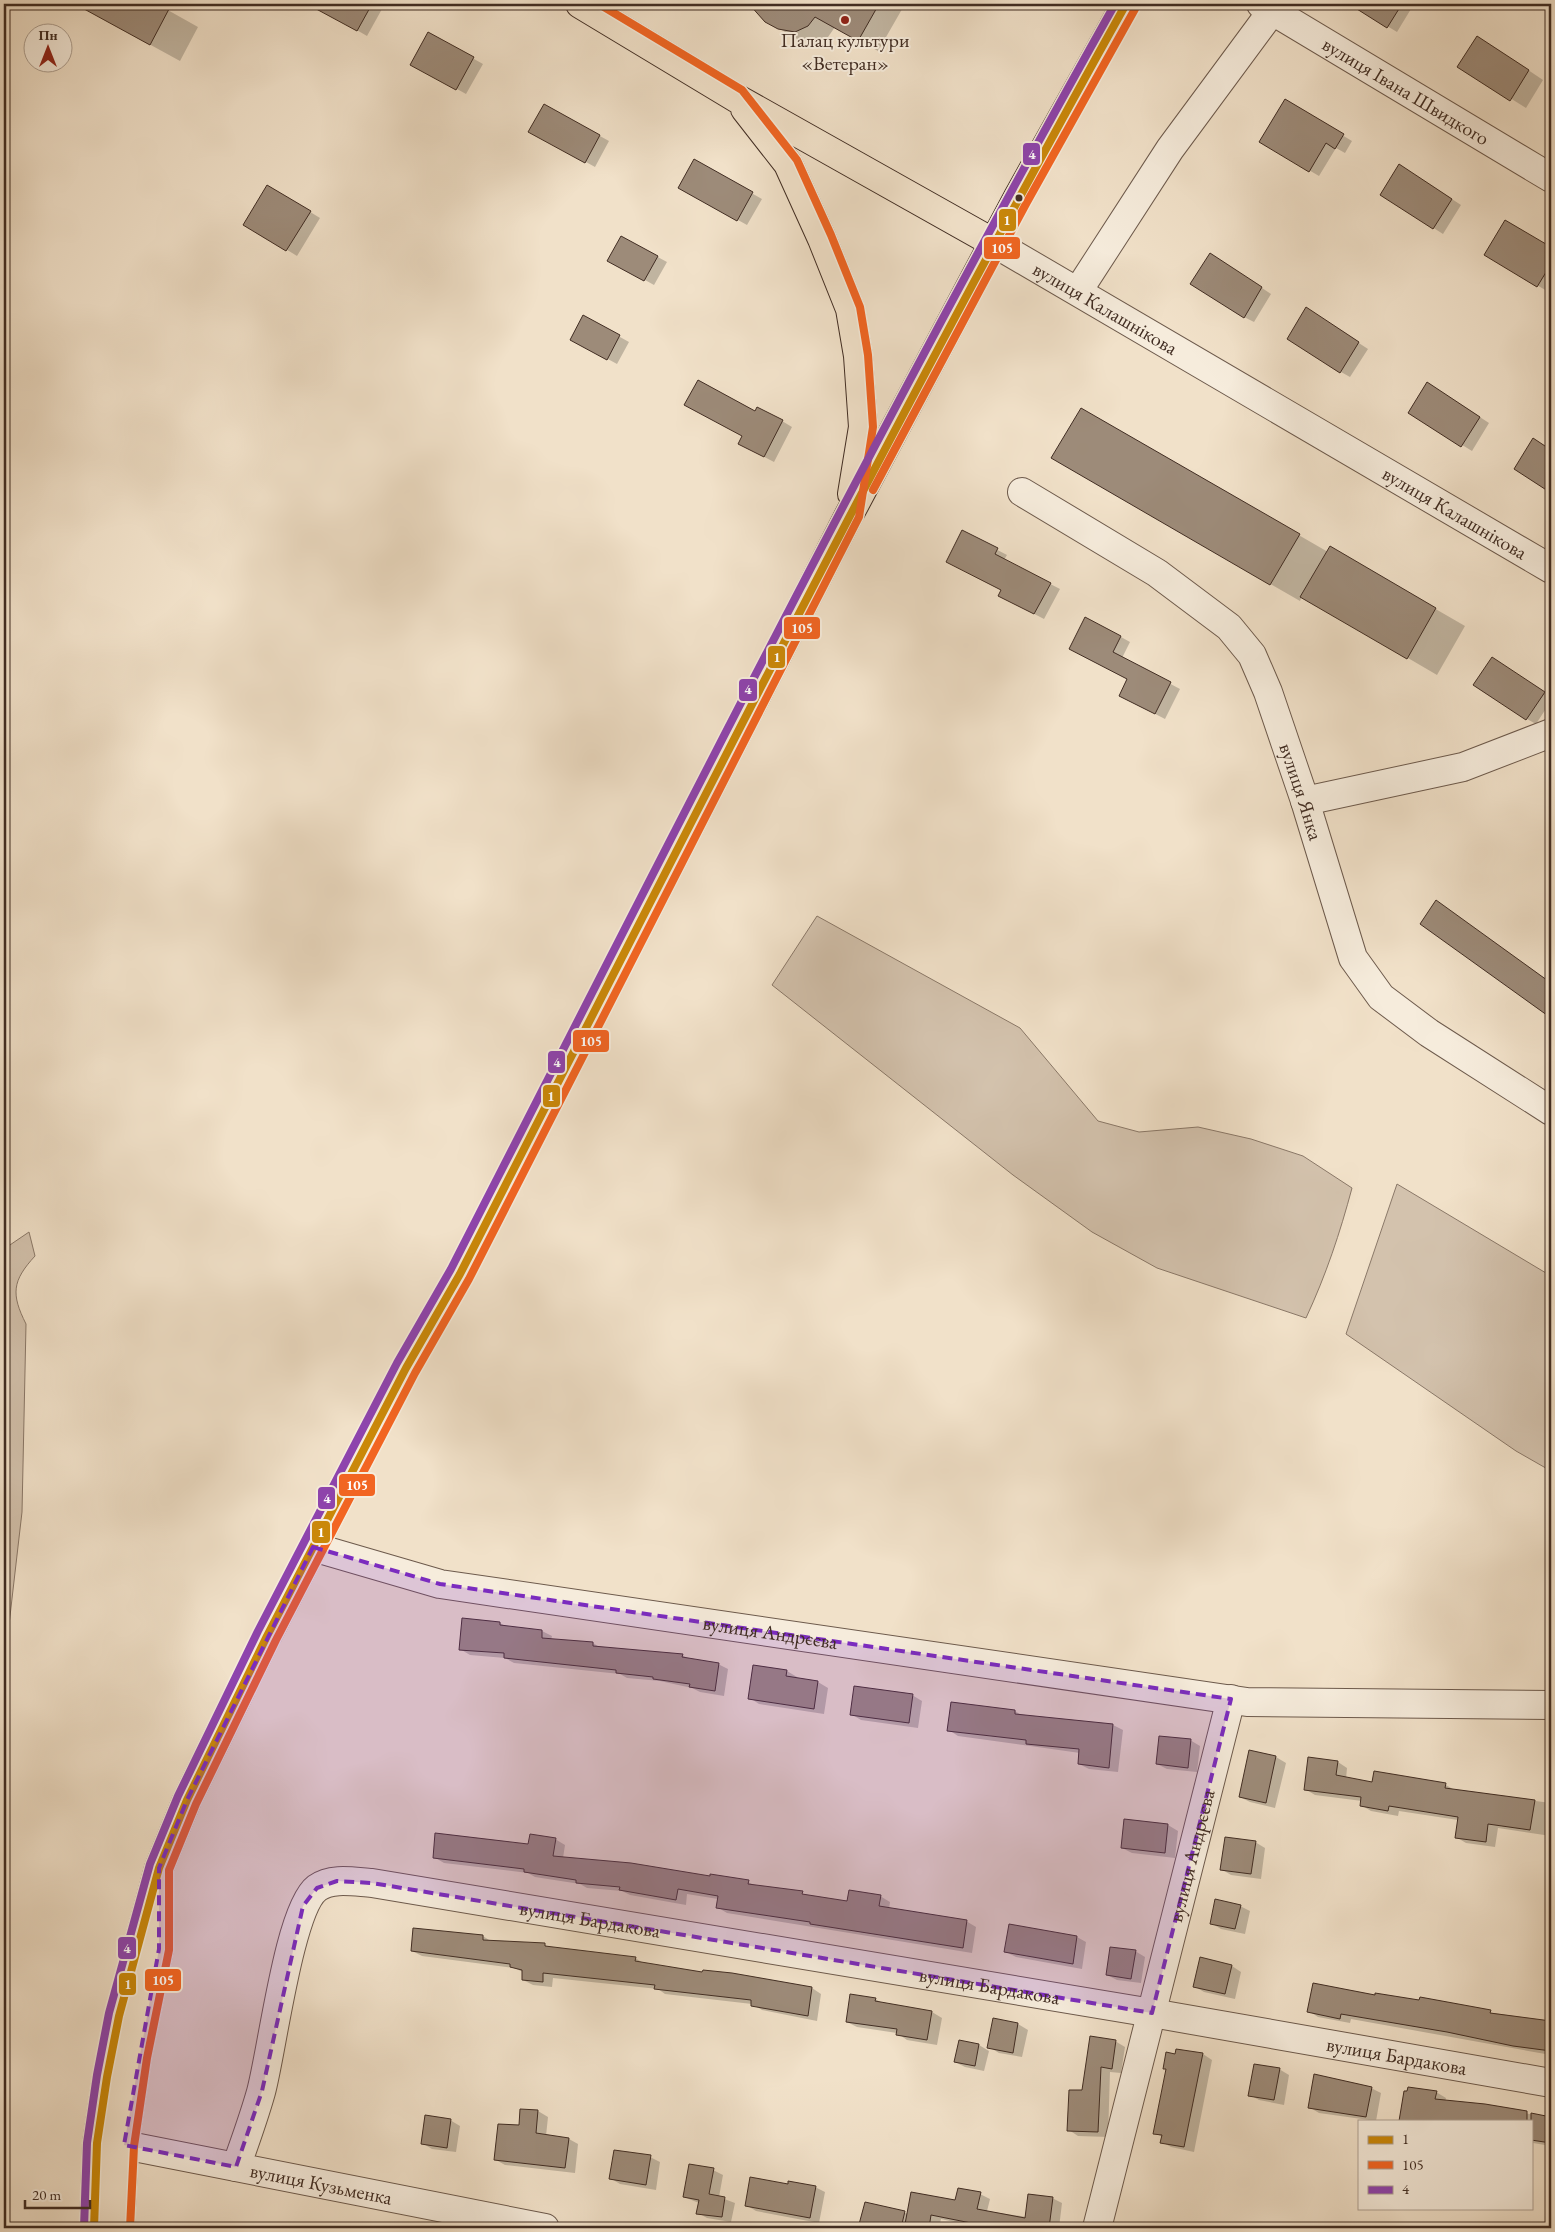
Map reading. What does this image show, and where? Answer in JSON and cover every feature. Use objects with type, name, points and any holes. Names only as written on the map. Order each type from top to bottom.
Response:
[{"type":"main road","name":"вулиця Калашнікова","points":[[580,4],[736,98],[994,242]]},
{"type":"main road","points":[[94,2228],[111,2144],[118,2016],[159,1868],[195,1783],[313,1547],[406,1368],[460,1274],[848,515],[994,242],[1126,4]]},
{"type":"main road","points":[[736,98],[788,164],[822,239],[850,309],[858,356],[863,426],[848,515]]},
{"type":"main road","points":[[111,2144],[120,2228]]},
{"type":"street","name":"вулиця Івана Швидкого","points":[[1269,6],[1551,178]]},
{"type":"street","points":[[1078,291],[1170,148],[1269,6]]},
{"type":"street","name":"вулиця Калашнікова","points":[[994,242],[1551,569]]},
{"type":"street","name":"вулиця Янка","points":[[1022,492],[1157,573],[1229,627],[1252,655],[1268,692],[1305,801],[1353,958],[1381,997],[1429,1033],[1551,1111]]},
{"type":"street","points":[[1305,801],[1463,767],[1551,733]]},
{"type":"street","name":"вулиця Андрєєва","points":[[313,1547],[440,1584],[1247,1702],[1551,1705]]},
{"type":"street","name":"вулиця Андрєєва","points":[[1152,2013],[1231,1699]]},
{"type":"street","name":"вулиця Бардакова","points":[[236,2167],[262,2091],[293,1939],[303,1906],[317,1888],[337,1881],[372,1883],[1152,2013],[1551,2083]]},
{"type":"street","points":[[1097,2228],[1152,2013]]},
{"type":"street","name":"вулиця Кузьменка","points":[[111,2144],[545,2228]]},
{"type":"highlighted area","points":[[313,1547],[440,1584],[1231,1699],[1152,2013],[372,1883],[337,1881],[317,1888],[303,1906],[262,2091],[236,2167],[124,2145],[159,1949],[159,1868],[187,1800]]},
{"type":"shaded area","points":[[817,916],[1020,1028],[1098,1121],[1139,1132],[1198,1127],[1251,1139],[1303,1156],[1352,1188],[1332,1254],[1306,1318],[1157,1268],[1092,1232],[1013,1175],[772,985]]},
{"type":"shaded area","points":[[1397,1184],[1551,1276],[1551,1471],[1516,1451],[1346,1334]]},
{"type":"shaded area","points":[[29,1232],[35,1256],[22,1273],[16,1288],[18,1304],[26,1324],[22,1512],[4,1668],[4,1249]]},
{"type":"building","points":[[75,4],[160,4],[169,9],[150,45]]},
{"type":"building","points":[[307,4],[372,4],[357,31]]},
{"type":"building","name":"Палац культури «Ветеран»","points":[[749,4],[879,4],[858,41],[815,17],[808,26],[795,32],[778,29],[765,22]]},
{"type":"building","points":[[1349,4],[1402,4],[1387,28]]},
{"type":"building","points":[[428,32],[474,57],[456,90],[410,65]]},
{"type":"building","points":[[1477,36],[1529,70],[1510,101],[1457,67]]},
{"type":"building","points":[[1285,99],[1344,134],[1335,149],[1326,143],[1309,172],[1259,142]]},
{"type":"building","points":[[544,104],[600,135],[585,163],[528,132]]},
{"type":"building","points":[[694,159],[753,192],[737,221],[678,188]]},
{"type":"building","points":[[1399,164],[1452,199],[1433,229],[1380,195]]},
{"type":"building","points":[[267,185],[311,211],[286,251],[243,225]]},
{"type":"building","points":[[1505,220],[1551,247],[1551,264],[1537,287],[1484,255]]},
{"type":"building","points":[[621,236],[658,256],[644,281],[607,261]]},
{"type":"building","points":[[1210,253],[1262,287],[1244,318],[1190,284]]},
{"type":"building","points":[[1306,307],[1359,342],[1340,373],[1287,339]]},
{"type":"building","points":[[583,315],[620,335],[607,360],[570,340]]},
{"type":"building","points":[[698,380],[755,411],[757,407],[783,420],[764,457],[738,444],[742,436],[684,405]]},
{"type":"building","points":[[1427,382],[1480,417],[1461,447],[1408,413]]},
{"type":"building","points":[[1081,408],[1300,534],[1270,585],[1051,458]]},
{"type":"building","points":[[1533,438],[1551,450],[1551,493],[1514,469]]},
{"type":"building","points":[[962,530],[998,548],[995,554],[1051,583],[1034,614],[998,596],[1001,590],[946,562]]},
{"type":"building","points":[[1330,546],[1436,608],[1407,659],[1300,597]]},
{"type":"building","points":[[1085,617],[1121,636],[1113,652],[1171,682],[1155,714],[1119,696],[1127,679],[1069,649]]},
{"type":"building","points":[[1492,657],[1545,692],[1526,720],[1473,685]]},
{"type":"building","points":[[1436,900],[1551,983],[1551,1018],[1420,924]]},
{"type":"building","points":[[462,1618],[500,1622],[500,1625],[542,1630],[542,1638],[593,1642],[593,1646],[683,1654],[682,1657],[719,1663],[715,1691],[689,1687],[690,1684],[653,1679],[653,1677],[616,1673],[616,1670],[504,1658],[504,1653],[459,1650]]},
{"type":"building","points":[[753,1665],[787,1670],[786,1676],[818,1681],[814,1709],[748,1699]]},
{"type":"building","points":[[854,1686],[913,1694],[909,1723],[850,1715]]},
{"type":"building","points":[[951,1702],[1015,1710],[1015,1714],[1113,1724],[1109,1768],[1078,1764],[1079,1749],[1026,1744],[1026,1740],[947,1731]]},
{"type":"building","points":[[1159,1736],[1191,1739],[1188,1768],[1156,1764]]},
{"type":"building","points":[[1249,1750],[1276,1756],[1266,1803],[1239,1797]]},
{"type":"building","points":[[1308,1757],[1338,1761],[1336,1775],[1372,1782],[1374,1771],[1446,1783],[1445,1788],[1535,1800],[1530,1830],[1488,1824],[1486,1842],[1455,1838],[1458,1817],[1389,1806],[1388,1811],[1360,1806],[1361,1797],[1304,1790]]},
{"type":"building","points":[[1124,1819],[1168,1824],[1165,1853],[1121,1848]]},
{"type":"building","points":[[435,1833],[528,1844],[530,1834],[556,1838],[553,1856],[631,1863],[710,1876],[710,1874],[749,1880],[748,1884],[803,1891],[802,1894],[847,1901],[849,1890],[881,1895],[879,1906],[967,1920],[963,1948],[716,1908],[718,1896],[678,1889],[676,1900],[619,1890],[620,1887],[576,1883],[576,1880],[524,1872],[524,1869],[433,1858]]},
{"type":"building","points":[[1225,1837],[1256,1841],[1251,1874],[1220,1870]]},
{"type":"building","points":[[1215,1899],[1241,1905],[1235,1929],[1210,1924]]},
{"type":"building","points":[[1009,1924],[1077,1936],[1073,1964],[1004,1952]]},
{"type":"building","points":[[413,1928],[483,1935],[483,1940],[545,1943],[545,1946],[636,1957],[635,1961],[702,1972],[703,1970],[732,1973],[812,1987],[808,2016],[751,2006],[751,2000],[654,1989],[655,1985],[543,1973],[543,1982],[522,1980],[522,1970],[510,1967],[510,1964],[411,1951]]},
{"type":"building","points":[[1110,1947],[1136,1950],[1131,1979],[1106,1975]]},
{"type":"building","points":[[1200,1957],[1232,1965],[1225,1994],[1193,1987]]},
{"type":"building","points":[[1313,1983],[1375,1995],[1375,1993],[1419,2000],[1420,1997],[1491,2010],[1490,2013],[1551,2021],[1551,2051],[1513,2046],[1447,2032],[1341,2014],[1340,2019],[1307,2012]]},
{"type":"building","points":[[850,1994],[876,1998],[875,2001],[932,2011],[927,2040],[896,2035],[897,2029],[846,2022]]},
{"type":"building","points":[[993,2018],[1018,2023],[1013,2053],[987,2048]]},
{"type":"building","points":[[1090,2036],[1116,2040],[1112,2069],[1101,2067],[1098,2132],[1067,2131],[1069,2090],[1082,2090]]},
{"type":"building","points":[[959,2040],[979,2044],[975,2066],[954,2062]]},
{"type":"building","points":[[1176,2049],[1203,2053],[1184,2147],[1160,2143],[1162,2135],[1153,2134],[1166,2069],[1163,2069],[1166,2052],[1175,2054]]},
{"type":"building","points":[[1254,2064],[1280,2068],[1274,2100],[1248,2096]]},
{"type":"building","points":[[1314,2074],[1372,2087],[1366,2117],[1308,2108]]},
{"type":"building","points":[[1408,2087],[1437,2091],[1435,2099],[1485,2104],[1527,2111],[1527,2120],[1399,2120],[1404,2091],[1407,2091]]},
{"type":"building","points":[[520,2109],[538,2110],[536,2133],[569,2138],[565,2168],[494,2160],[498,2124],[519,2125]]},
{"type":"building","points":[[1531,2113],[1551,2117],[1551,2143],[1532,2140]]},
{"type":"building","points":[[425,2115],[451,2119],[447,2148],[421,2144]]},
{"type":"building","points":[[614,2150],[651,2155],[646,2185],[609,2179]]},
{"type":"building","points":[[689,2164],[714,2168],[709,2194],[725,2197],[722,2217],[696,2214],[699,2200],[683,2197]]},
{"type":"building","points":[[750,2177],[788,2184],[788,2181],[816,2186],[810,2218],[745,2206]]},
{"type":"building","points":[[958,2188],[981,2192],[977,2209],[1025,2218],[1028,2194],[1053,2197],[1049,2228],[970,2228],[971,2223],[931,2215],[929,2228],[905,2224],[911,2192],[955,2200]]},
{"type":"building","points":[[865,2202],[905,2211],[901,2228],[858,2228]]},
{"type":"transit line","name":"105","points":[[130,2228],[134,2146],[147,2058],[169,1950],[169,1870],[196,1804],[276,1640],[415,1373],[469,1279],[859,517],[873,427],[868,355],[860,307],[831,235],[797,160],[742,90],[599,4]]},
{"type":"transit line","name":"4","points":[[84,2228],[87,2143],[109,2013],[150,1864],[178,1796],[258,1631],[397,1363],[451,1269],[777,633],[943,317],[1115,4]]},
{"type":"transit line","name":"1","points":[[94,2228],[97,2143],[119,2016],[159,1868],[187,1800],[267,1636],[406,1368],[460,1274],[870,477],[1039,161],[1126,4]]},
{"type":"transit line","name":"105","points":[[873,490],[1027,202],[1135,9]]},
{"type":"place","name":"Палац культури «Ветеран»","points":[[845,20]]}]
